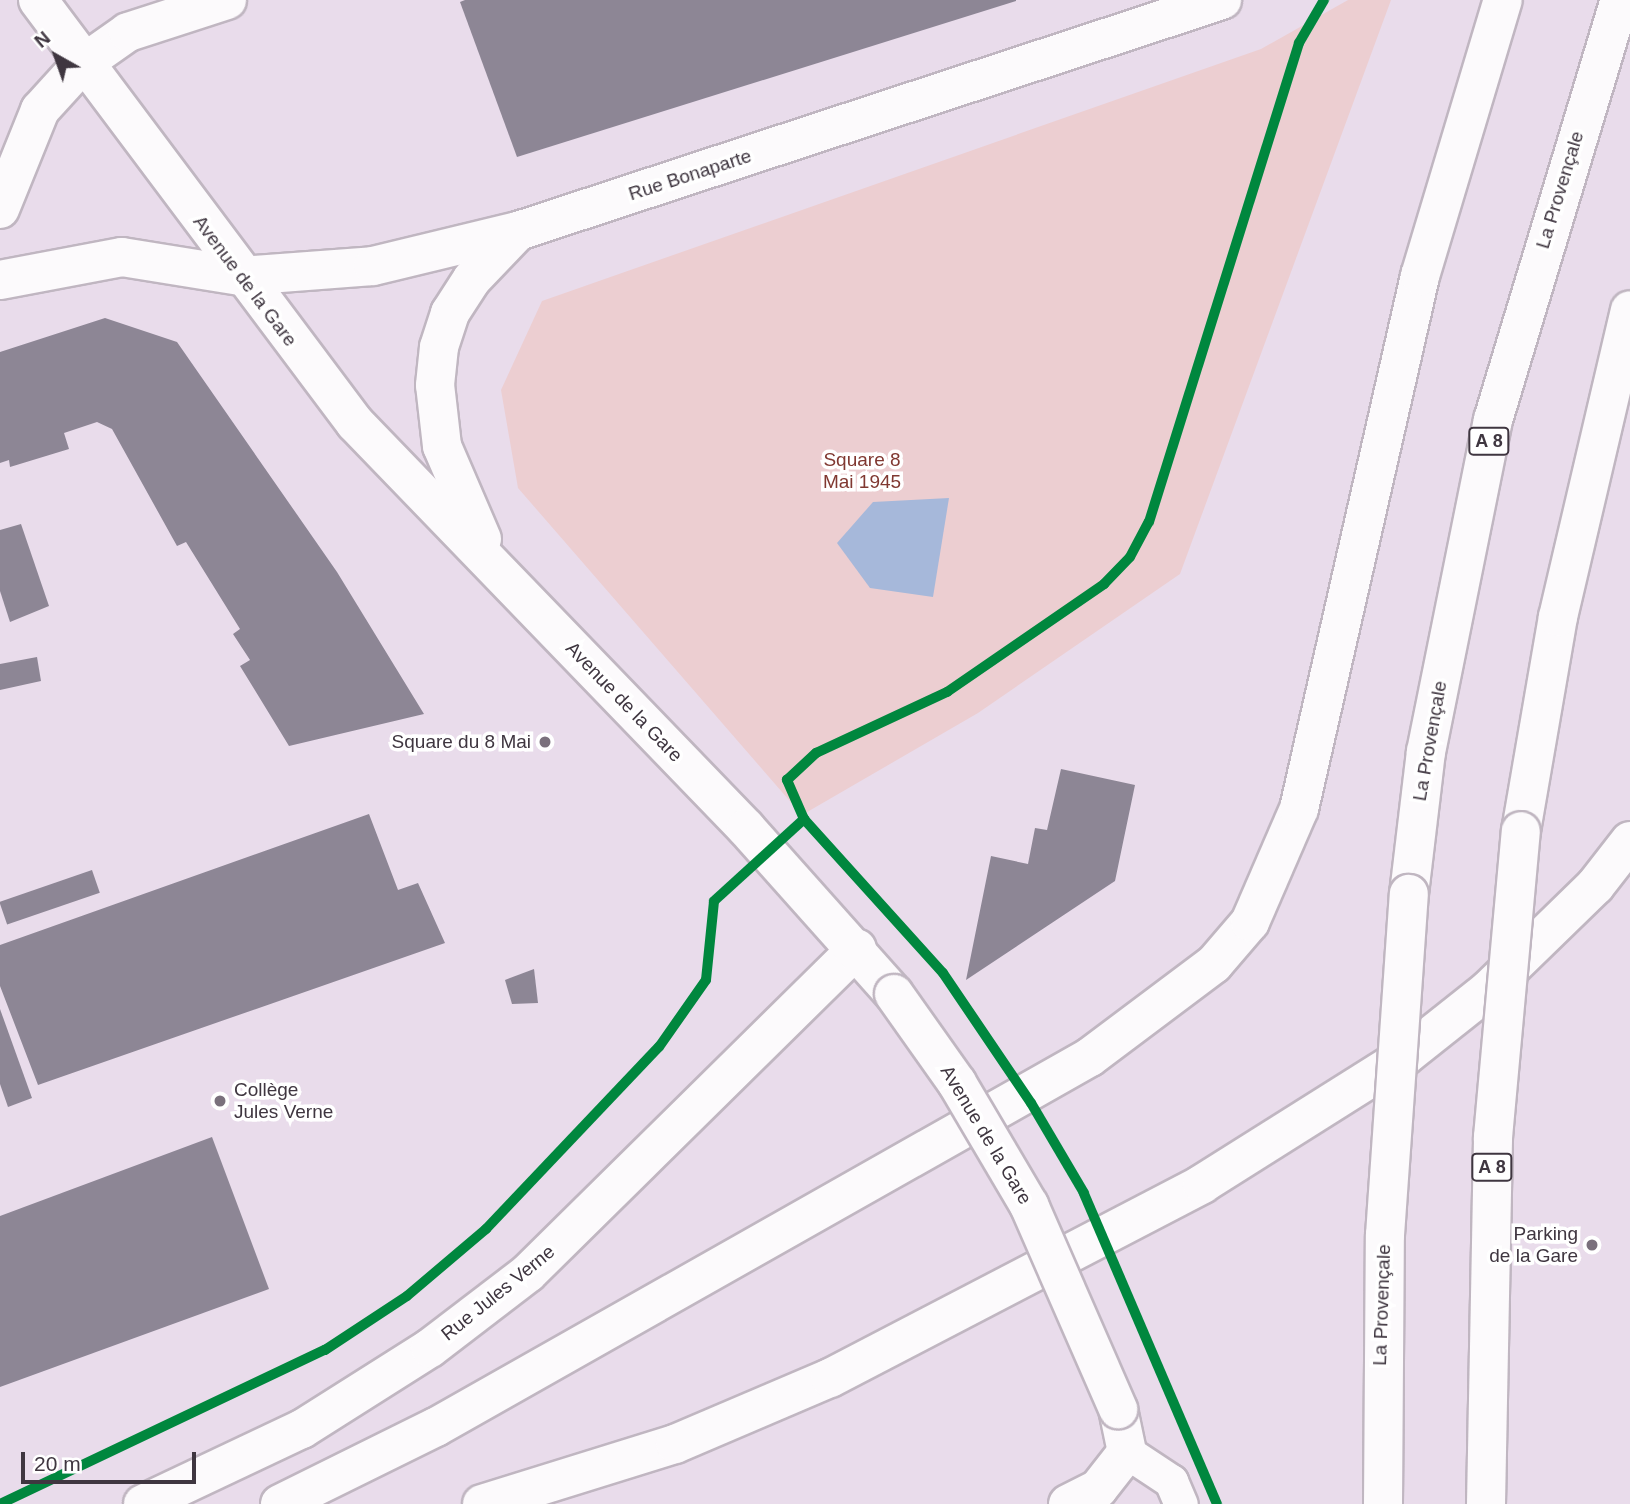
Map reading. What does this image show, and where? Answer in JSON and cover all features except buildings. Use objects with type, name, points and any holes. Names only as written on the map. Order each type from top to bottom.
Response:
[{"type":"main road","name":"Avenue de la Gare","points":[[38,0],[81,65],[355,423],[857,947],[894,994],[957,1083],[1029,1205],[1118,1409],[1128,1452]]},
{"type":"main road","points":[[0,209],[40,110],[81,65],[128,32],[227,0]]},
{"type":"main road","name":"Rue Bonaparte","points":[[0,280],[122,257],[241,276],[373,266],[518,231],[1222,0]]},
{"type":"main road","points":[[280,1504],[436,1427],[1090,1057],[1214,964],[1250,922],[1299,809],[1420,276],[1503,0]]},
{"type":"main road","name":"La Provençale","points":[[1383,1504],[1379,1393],[1385,1222],[1409,894],[1426,752],[1493,420],[1620,0]]},
{"type":"main road","points":[[497,571],[448,471],[435,385],[450,313],[518,231]]},
{"type":"main road","name":"A 8","points":[[1486,1504],[1493,1137],[1521,831],[1558,617],[1630,310]]},
{"type":"main road","points":[[482,1504],[675,1444],[831,1378],[1202,1184],[1405,1056],[1487,991],[1595,886],[1630,841]]},
{"type":"main road","name":"Rue Jules Verne","points":[[143,1504],[302,1429],[430,1348],[528,1273],[857,947]]},
{"type":"main road","points":[[1068,1504],[1098,1489],[1128,1452]]},
{"type":"lane","points":[[1128,1452],[1171,1481],[1181,1504]]},
{"type":"green space","name":"Square 8 Mai 1945","points":[[1348,0],[1391,0],[1180,574],[978,713],[802,815],[518,488],[501,390],[542,301],[1261,49]]},
{"type":"water","points":[[949,498],[933,597],[870,588],[837,543],[873,502]]},
{"type":"cycle path","points":[[1217,1504],[1084,1193],[1031,1103],[943,973],[804,819],[787,780],[816,753],[947,692],[1104,584],[1130,557],[1149,522],[1299,43],[1324,0]]},
{"type":"cycle path","points":[[0,1504],[325,1350],[407,1296],[486,1229],[659,1047],[706,980],[714,901],[804,819]]},
{"type":"place","name":"Square du 8 Mai","points":[[545,742]]},
{"type":"place","name":"Collège Jules Verne","points":[[220,1101]]},
{"type":"place","name":"Parking de la Gare","points":[[1592,1245]]}]
